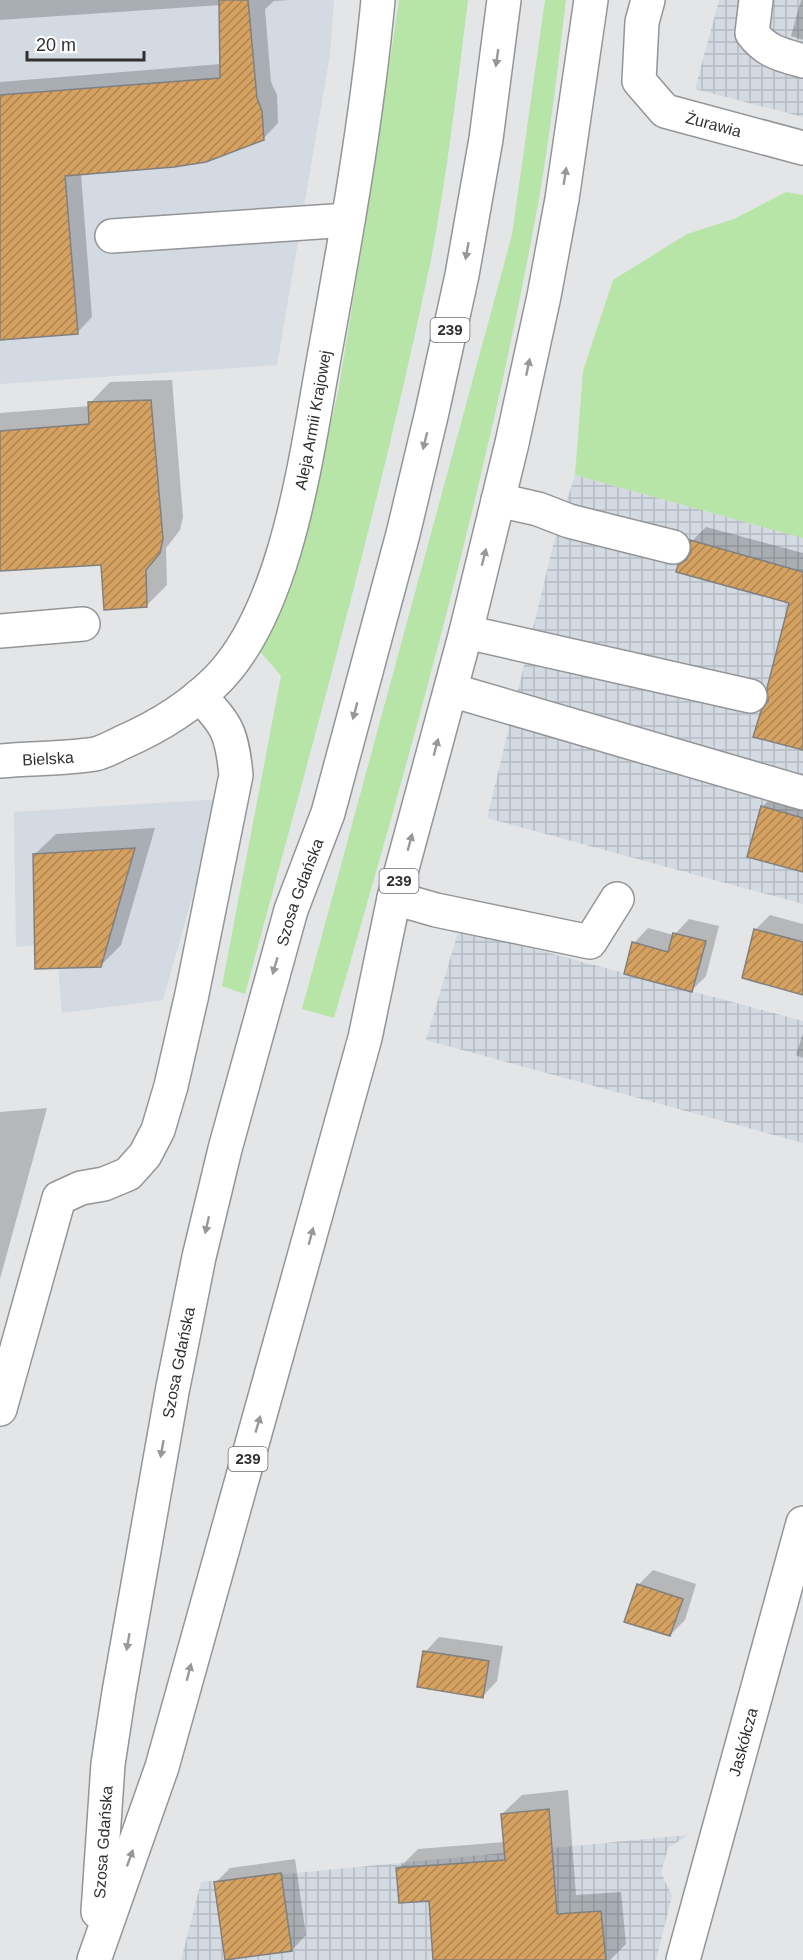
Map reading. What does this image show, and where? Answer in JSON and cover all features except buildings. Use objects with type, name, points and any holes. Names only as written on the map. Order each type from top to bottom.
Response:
[{"type":"main road","name":"Aleja Armii Krajowej","points":[[97,753],[138,736],[176,716],[199,696],[220,676],[244,645],[263,608],[296,508],[348,220],[375,36],[378,0]]},
{"type":"main road","name":"Szosa Gdańska","points":[[95,1956],[108,1764],[170,1403],[197,1268],[225,1149],[291,910],[328,813],[403,534],[462,275],[486,139],[504,0]]},
{"type":"main road","name":"239","points":[[451,690],[498,500],[544,296],[562,199],[591,0]]},
{"type":"main road","name":"Żurawia","points":[[648,0],[642,22],[639,81],[665,111],[803,148]]},
{"type":"main road","points":[[756,0],[752,33],[760,43],[773,52],[803,61]]},
{"type":"main road","points":[[112,236],[348,220]]},
{"type":"main road","points":[[498,500],[538,509],[569,521],[673,547]]},
{"type":"main road","points":[[0,631],[83,624]]},
{"type":"main road","points":[[466,632],[750,696]]},
{"type":"main road","points":[[451,690],[803,794]]},
{"type":"main road","name":"Szosa Gdańska","points":[[95,1956],[162,1767],[365,1038],[394,898],[451,690]]},
{"type":"main road","points":[[0,1409],[59,1198],[81,1188],[104,1184],[128,1174],[145,1155],[158,1130],[171,1086],[236,775],[233,744],[219,715],[199,696]]},
{"type":"main road","name":"Bielska","points":[[0,761],[97,753]]},
{"type":"main road","points":[[394,898],[436,910],[590,942],[618,899]]},
{"type":"main road","name":"Jaskółcza","points":[[683,1960],[803,1523]]},
{"type":"shaded area","points":[[0,0],[334,0],[330,54],[277,365],[0,384]]},
{"type":"shaded area","points":[[719,0],[803,0],[803,117],[695,89]]},
{"type":"shaded area","points":[[575,475],[803,538],[803,904],[487,818],[554,542]]},
{"type":"shaded area","points":[[220,799],[163,1000],[62,1013],[56,943],[16,947],[14,812]]},
{"type":"shaded area","points":[[459,929],[803,1021],[803,1143],[426,1040]]},
{"type":"shaded area","points":[[688,1835],[668,1848],[661,1873],[672,1896],[656,1960],[181,1960],[201,1882]]},
{"type":"green space","points":[[399,0],[468,0],[442,198],[430,264],[389,448],[319,722],[245,994],[222,986],[281,676],[259,650],[309,514],[338,393]]},
{"type":"green space","points":[[545,0],[566,0],[544,169],[520,297],[474,505],[448,608],[334,1018],[302,1009],[512,235]]},
{"type":"green space","points":[[786,192],[803,195],[803,538],[575,475],[583,371],[613,280],[687,234],[734,219]]}]
